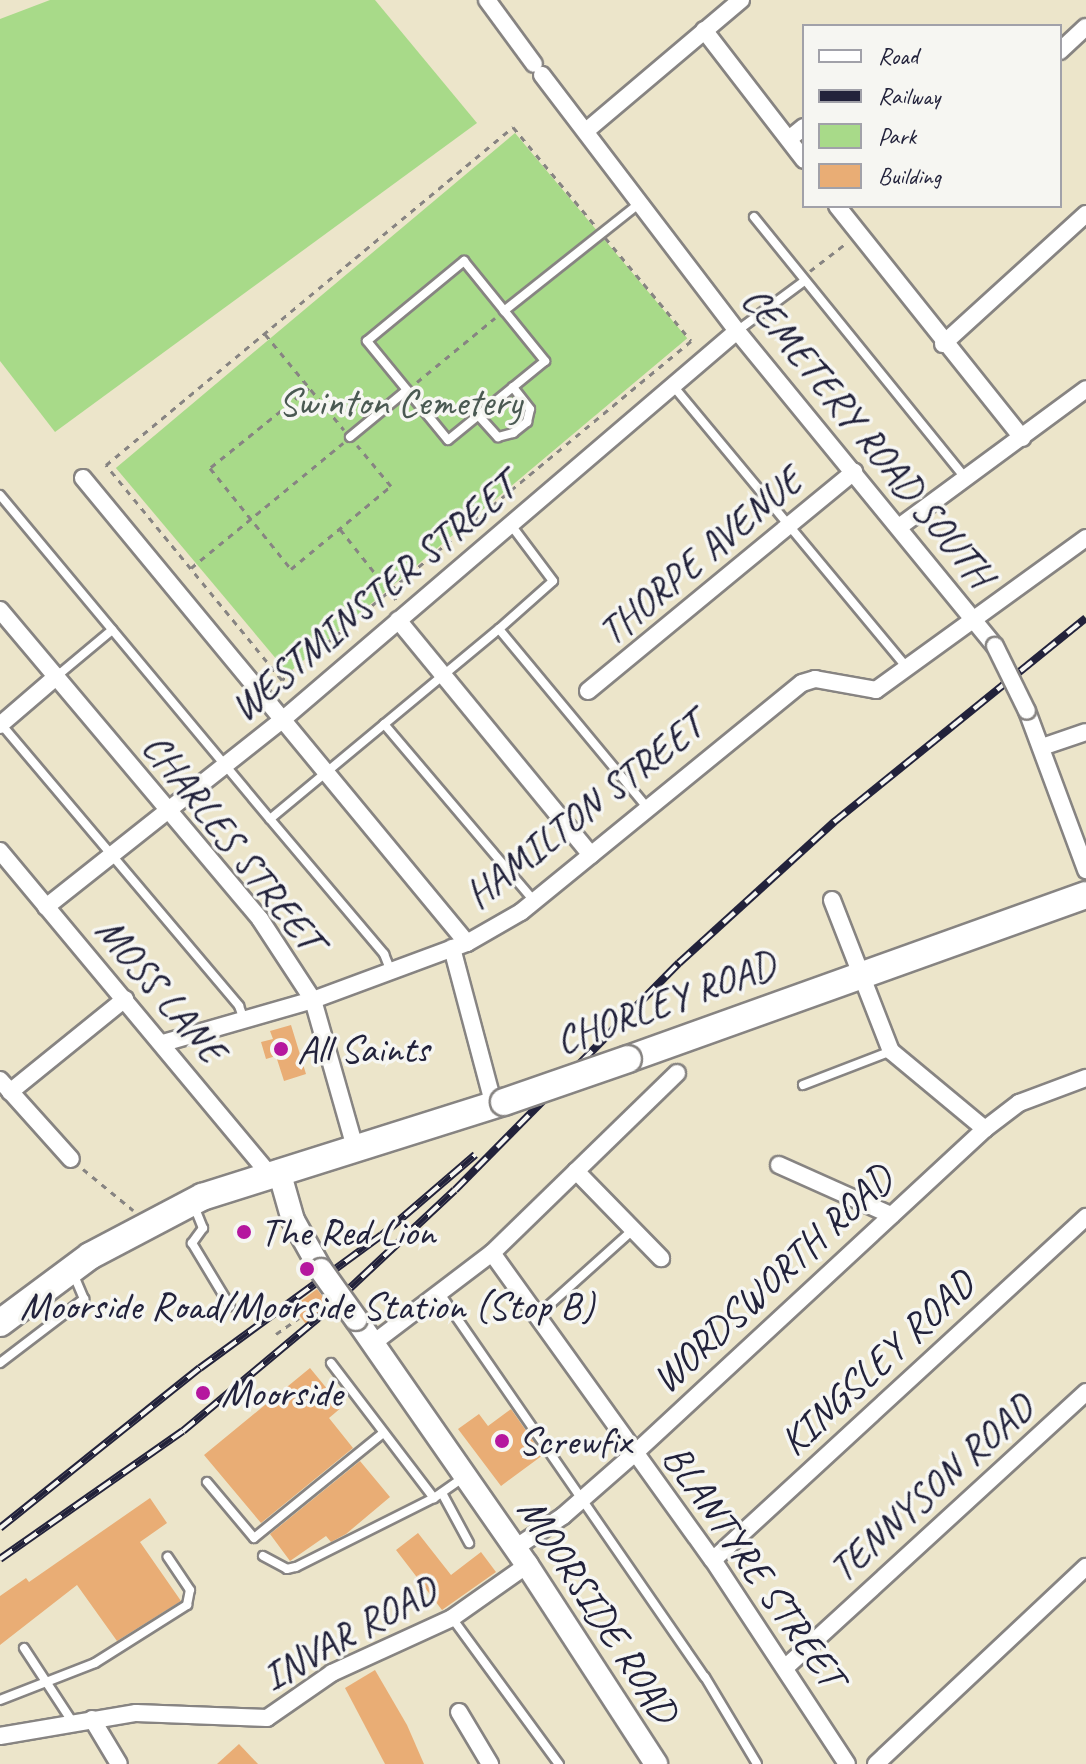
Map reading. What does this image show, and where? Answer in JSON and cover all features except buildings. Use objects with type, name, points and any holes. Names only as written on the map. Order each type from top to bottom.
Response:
[{"type":"main road","name":"CHORLEY ROAD","points":[[0,1323],[70,1270],[147,1222],[192,1201],[499,1104],[1086,895]]},
{"type":"street","points":[[586,131],[741,0]]},
{"type":"street","name":"CEMETERY ROAD SOUTH","points":[[496,3],[538,70],[642,202],[737,331],[995,646],[1042,747],[1086,870]]},
{"type":"street","points":[[1062,49],[1086,27]]},
{"type":"street","points":[[704,30],[802,157]]},
{"type":"street","points":[[789,139],[802,129]]},
{"type":"street","points":[[838,208],[943,344],[1022,438]]},
{"type":"street","points":[[943,344],[1086,214]]},
{"type":"street","name":"WESTMINSTER STREET","points":[[46,907],[281,721],[737,331]]},
{"type":"street","points":[[899,527],[1086,389]]},
{"type":"street","name":"THORPE AVENUE","points":[[588,691],[854,472]]},
{"type":"street","points":[[85,488],[190,603],[281,721],[326,772],[459,946],[499,1104]]},
{"type":"street","name":"HAMILTON STREET","points":[[163,1043],[313,1000],[459,946],[534,901],[802,683],[815,679],[876,690],[908,670],[973,618],[1086,538]]},
{"type":"street","name":"CHARLES STREET","points":[[0,610],[260,919],[313,1000],[355,1147]]},
{"type":"street","points":[[398,620],[591,855]]},
{"type":"street","points":[[0,724],[57,676]]},
{"type":"street","points":[[1042,747],[1086,732]]},
{"type":"street","name":"MOSS LANE","points":[[0,851],[274,1173]]},
{"type":"street","points":[[832,900],[891,1051],[985,1129]]},
{"type":"street","points":[[71,1159],[5,1086],[125,999]]},
{"type":"street","points":[[372,1344],[441,1295],[492,1253],[677,1073]]},
{"type":"street","name":"WORDSWORTH ROAD","points":[[521,1556],[985,1129],[1019,1103],[1086,1078]]},
{"type":"street","points":[[779,1165],[891,1215]]},
{"type":"street","points":[[576,1171],[661,1258]]},
{"type":"street","name":"MOORSIDE ROAD","points":[[274,1173],[293,1220],[321,1270],[521,1556],[656,1764]]},
{"type":"street","name":"KINGSLEY ROAD","points":[[713,1560],[1086,1217]]},
{"type":"street","name":"BLANTYRE STREET","points":[[492,1253],[713,1560],[847,1764]]},
{"type":"street","name":"TENNYSON ROAD","points":[[786,1667],[1086,1392]]},
{"type":"street","name":"INVAR ROAD","points":[[0,1736],[136,1713],[267,1718],[332,1673],[452,1618],[521,1556]]},
{"type":"street","points":[[876,1764],[1086,1567]]},
{"type":"street","points":[[459,1712],[490,1764]]},
{"type":"street","points":[[92,1719],[119,1764]]},
{"type":"lane","points":[[504,311],[642,202]]},
{"type":"lane","points":[[754,217],[966,479]]},
{"type":"lane","points":[[464,261],[504,311],[545,361],[448,440],[367,341],[464,261]]},
{"type":"lane","points":[[737,331],[802,280]]},
{"type":"lane","points":[[478,415],[498,437],[513,433],[527,422],[530,409],[513,387]]},
{"type":"lane","points":[[674,387],[908,670]]},
{"type":"lane","points":[[350,437],[407,390]]},
{"type":"lane","points":[[0,495],[384,954],[391,971]]},
{"type":"lane","points":[[270,819],[553,581],[511,525]]},
{"type":"lane","points":[[499,629],[647,807]]},
{"type":"lane","points":[[57,676],[112,630]]},
{"type":"lane","points":[[0,724],[239,1006],[244,1020]]},
{"type":"lane","points":[[384,724],[534,901]]},
{"type":"lane","points":[[803,1085],[891,1051]]},
{"type":"lane","points":[[192,1201],[203,1228],[192,1243],[230,1306]]},
{"type":"lane","points":[[537,1316],[633,1230]]},
{"type":"lane","points":[[0,1363],[84,1299],[70,1270]]},
{"type":"lane","points":[[441,1295],[580,1501],[705,1677],[757,1764]]},
{"type":"lane","points":[[331,1363],[382,1434],[438,1496],[469,1543]]},
{"type":"lane","points":[[207,1482],[254,1538],[382,1434]]},
{"type":"lane","points":[[263,1556],[287,1569],[296,1567],[438,1496],[465,1476]]},
{"type":"lane","points":[[0,1700],[48,1685],[124,1646],[187,1605],[190,1590],[168,1557]]},
{"type":"lane","points":[[452,1618],[532,1720],[559,1764]]},
{"type":"lane","points":[[24,1648],[73,1723]]},
{"type":"path","points":[[513,127],[691,341],[282,680],[106,465],[264,334],[513,127]]},
{"type":"path","points":[[802,280],[858,234]]},
{"type":"path","points":[[407,390],[504,311]]},
{"type":"path","points":[[264,334],[391,486],[291,569],[210,468],[309,388]]},
{"type":"path","points":[[191,568],[350,437]]},
{"type":"path","points":[[340,529],[389,591]]},
{"type":"path","points":[[71,1159],[147,1222]]},
{"type":"path","points":[[276,1334],[299,1318]]},
{"type":"green space","points":[[50,0],[375,0],[477,123],[55,432],[0,361],[0,19]]},
{"type":"green space","name":"Swinton Cemetery","points":[[515,133],[687,338],[288,673],[116,468]]},
{"type":"railway","points":[[0,1559],[183,1431],[318,1318],[455,1190],[679,963],[834,822],[1086,618]]},
{"type":"railway","points":[[0,1528],[200,1368],[382,1235],[475,1155]]},
{"type":"place","name":"All Saints","points":[[281,1049]]},
{"type":"place","name":"The Red Lion","points":[[244,1232]]},
{"type":"place","name":"Moorside Road/Moorside Station (Stop B)","points":[[307,1269]]},
{"type":"place","name":"Moorside","points":[[203,1393]]},
{"type":"place","name":"Screwfix","points":[[502,1441]]}]
